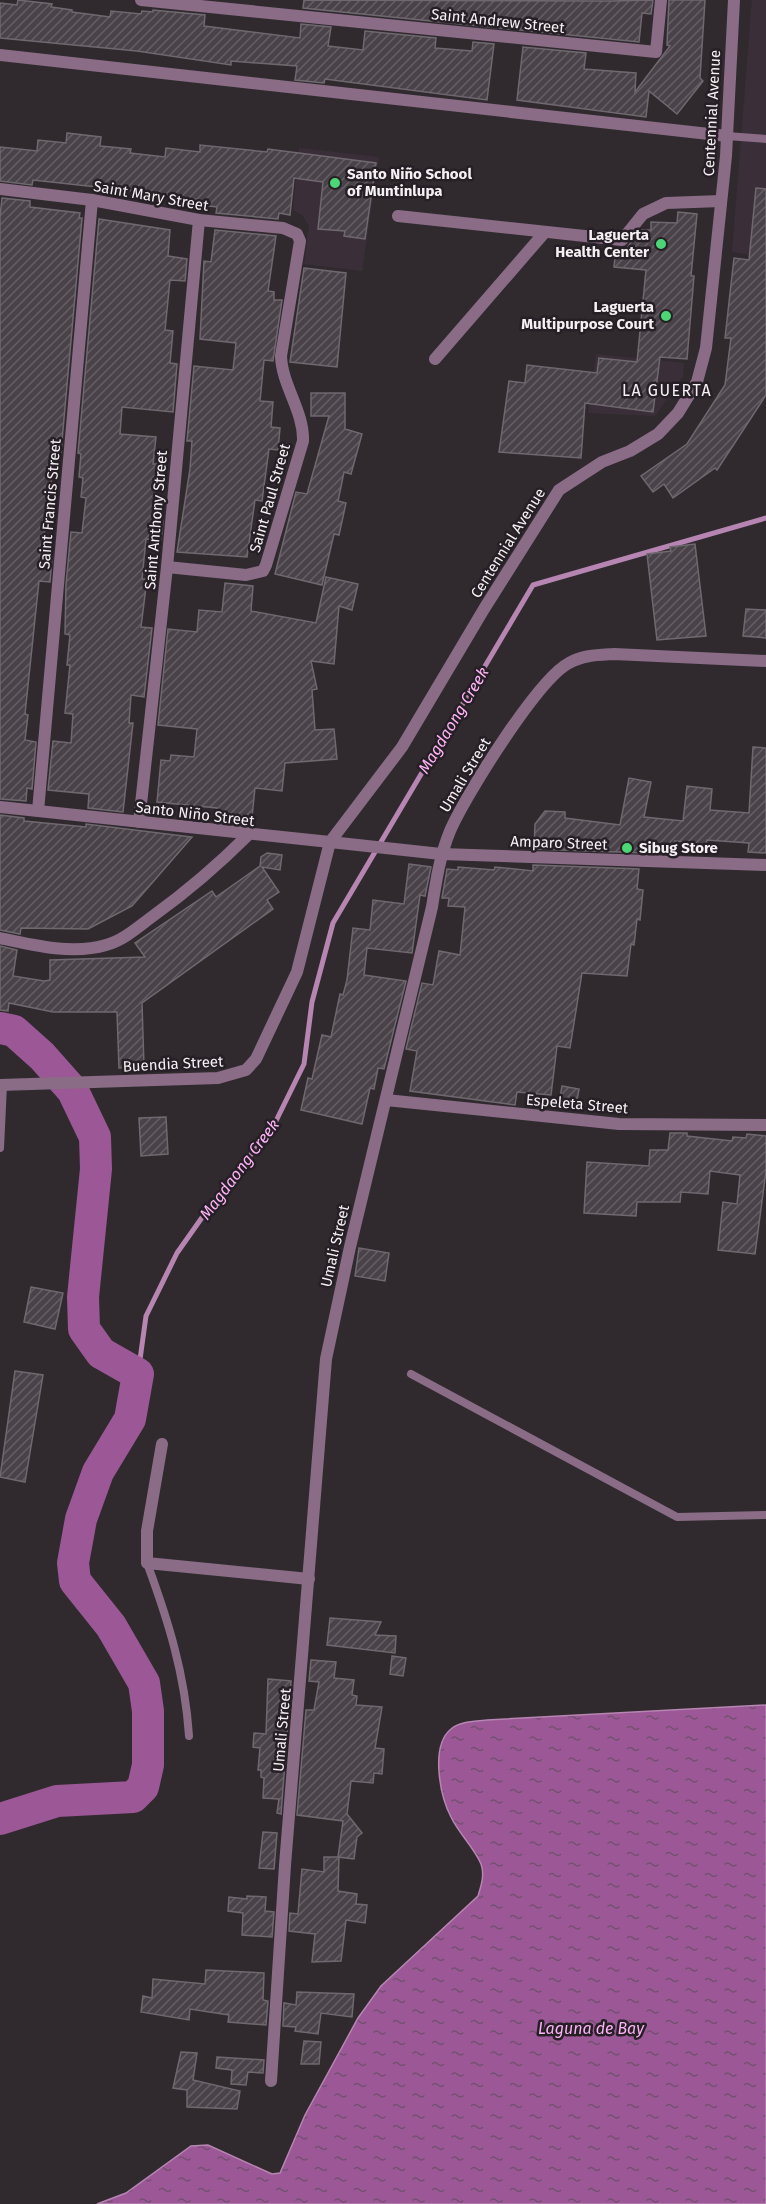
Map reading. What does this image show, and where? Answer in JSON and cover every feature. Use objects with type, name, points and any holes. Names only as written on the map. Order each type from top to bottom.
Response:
[{"type":"street","name":"Saint Andrew Street","points":[[141,0],[656,52],[661,0]]},
{"type":"street","name":"Centennial Avenue","points":[[330,842],[402,747],[483,609],[559,490],[602,462],[630,451],[658,434],[678,413],[694,388],[706,348],[727,136],[734,0]]},
{"type":"street","points":[[0,56],[727,136]]},
{"type":"street","name":"Saint Mary Street","points":[[0,189],[92,200],[199,220],[283,228],[297,234]]},
{"type":"street","name":"Saint Francis Street","points":[[38,811],[92,200]]},
{"type":"street","points":[[398,216],[622,240],[643,214],[666,202],[721,201]]},
{"type":"street","name":"Saint Anthony Street","points":[[139,822],[167,567],[199,220]]},
{"type":"street","points":[[435,359],[545,232]]},
{"type":"street","name":"Saint Paul Street","points":[[167,567],[246,575],[262,571],[266,565],[303,441],[303,430],[281,370],[281,356],[299,249],[297,234]]},
{"type":"street","name":"Umali Street","points":[[271,2081],[285,1865],[326,1359],[441,854],[460,810],[491,759],[553,675],[568,663],[590,655],[614,654],[766,661]]},
{"type":"street","name":"Santo Niño Street","points":[[0,807],[387,848]]},
{"type":"street","points":[[0,938],[30,944],[77,948],[105,946],[124,937],[205,878],[248,835]]},
{"type":"street","name":"Buendia Street","points":[[1,1085],[218,1078],[246,1070],[263,1046],[297,972],[330,842]]},
{"type":"street","name":"Amparo Street","points":[[387,848],[441,854],[766,865]]},
{"type":"street","name":"Espeleta Street","points":[[386,1100],[619,1124],[766,1125]]},
{"type":"street","points":[[162,1444],[147,1531],[147,1563],[309,1579]]},
{"type":"lane","points":[[727,136],[766,139]]},
{"type":"lane","points":[[0,1148],[1,1085]]},
{"type":"lane","points":[[411,1374],[677,1517],[766,1515]]},
{"type":"lane","points":[[147,1563],[176,1651],[186,1696],[189,1736]]},
{"type":"shaded area","points":[[752,0],[766,0],[766,257],[732,252]]},
{"type":"shaded area","name":"Santo Niño School of Muntinlupa","points":[[299,148],[379,157],[362,271],[304,264],[309,226],[303,216],[293,210]]},
{"type":"shaded area","points":[[596,354],[684,363],[683,376],[655,416],[588,413]]},
{"type":"water","name":"Laguna de Bay","points":[[766,1705],[766,2204],[97,2204],[126,2193],[191,2146],[208,2145],[272,2174],[280,2173],[305,2115],[358,2018],[381,1986],[478,1896],[483,1876],[481,1864],[451,1817],[443,1797],[439,1771],[441,1747],[445,1737],[455,1726],[487,1720]]},
{"type":"building","points":[[18,0],[52,4],[51,7],[72,10],[72,12],[110,17],[111,11],[141,14],[142,11],[153,12],[153,10],[205,15],[204,26],[300,38],[301,24],[331,27],[328,46],[363,50],[365,31],[436,38],[435,48],[472,51],[473,42],[494,44],[487,100],[325,79],[324,83],[295,80],[297,66],[231,61],[231,65],[137,51],[0,38],[0,3],[17,5]]},
{"type":"building","points":[[304,0],[653,0],[651,14],[642,13],[639,42],[303,8]]},
{"type":"building","points":[[669,0],[705,0],[700,78],[703,81],[677,114],[649,91],[646,117],[517,100],[523,47],[586,53],[584,69],[636,73],[635,92],[670,46],[667,45]]},
{"type":"building","points":[[67,133],[101,137],[100,146],[131,149],[130,153],[165,157],[166,148],[200,152],[200,145],[267,152],[268,149],[376,163],[365,239],[344,236],[345,231],[318,229],[323,182],[294,178],[290,215],[279,213],[278,219],[216,213],[217,207],[194,204],[195,199],[161,194],[33,180],[32,185],[0,181],[0,147],[37,151],[38,140],[66,143]]},
{"type":"building","points":[[756,188],[766,189],[766,395],[717,470],[715,468],[673,498],[664,484],[653,492],[641,476],[687,444],[725,385],[731,338],[725,338],[734,258],[749,260]]},
{"type":"building","points":[[2,198],[30,201],[30,207],[80,213],[79,218],[82,218],[61,452],[53,451],[50,502],[40,556],[52,557],[50,582],[39,581],[25,714],[28,715],[25,740],[36,742],[32,789],[27,788],[26,801],[0,799],[0,217]]},
{"type":"building","points":[[678,212],[697,214],[687,359],[660,357],[653,412],[585,403],[581,458],[499,452],[509,381],[525,383],[527,365],[597,373],[599,358],[637,362],[646,270],[614,267],[616,248],[627,248],[632,241],[638,242],[639,232],[651,230],[651,222],[677,223]]},
{"type":"building","points":[[99,219],[170,230],[168,256],[187,259],[185,281],[170,280],[165,330],[173,331],[170,363],[177,364],[173,412],[122,407],[120,434],[156,437],[153,464],[158,464],[153,520],[163,521],[161,540],[146,539],[142,579],[147,579],[141,627],[152,628],[144,697],[131,695],[129,723],[133,723],[123,812],[88,808],[89,794],[48,790],[53,741],[71,743],[73,714],[65,713],[70,665],[67,665],[70,635],[65,634],[66,584],[71,532],[82,533],[86,498],[81,497],[83,478],[79,477],[81,454],[78,453]]},
{"type":"building","points":[[215,230],[276,236],[268,291],[274,292],[274,300],[282,300],[273,361],[264,360],[260,401],[273,402],[271,427],[280,428],[278,450],[269,449],[262,501],[255,500],[247,557],[177,552],[190,469],[192,441],[187,441],[194,366],[233,370],[236,343],[200,339],[204,261],[211,262]]},
{"type":"building","points":[[304,268],[346,273],[337,367],[290,362]]},
{"type":"building","points":[[311,393],[345,393],[345,429],[362,434],[351,474],[344,472],[338,501],[346,503],[339,535],[334,534],[322,585],[275,574],[296,492],[307,494],[329,416],[311,416]]},
{"type":"building","points":[[695,544],[706,636],[657,640],[647,554],[671,551],[670,547]]},
{"type":"building","points":[[326,577],[358,584],[352,610],[339,606],[334,664],[311,661],[317,689],[312,690],[315,730],[334,729],[337,759],[285,763],[282,791],[255,788],[252,817],[216,813],[217,808],[157,802],[161,760],[170,761],[171,755],[194,757],[197,729],[158,725],[168,629],[197,632],[199,610],[222,612],[225,583],[253,586],[251,611],[316,623]]},
{"type":"building","points":[[746,609],[766,610],[766,638],[743,636]]},
{"type":"building","points":[[753,747],[766,748],[766,853],[748,852],[749,843],[707,840],[706,844],[675,841],[674,854],[534,849],[535,824],[545,811],[565,812],[565,818],[620,825],[629,778],[651,782],[644,817],[683,821],[687,786],[712,789],[710,810],[749,813]]},
{"type":"building","points":[[0,815],[24,818],[24,821],[86,827],[86,824],[192,837],[132,906],[88,929],[21,928],[20,934],[0,930]]},
{"type":"building","points":[[267,853],[282,855],[280,870],[262,867],[279,892],[267,900],[273,909],[142,1003],[144,1067],[119,1068],[117,1012],[53,1012],[9,1003],[8,1011],[0,1010],[0,946],[17,950],[13,976],[44,981],[50,980],[50,960],[145,957],[135,943],[212,891],[216,897],[260,866],[261,857]]},
{"type":"building","points":[[409,864],[431,867],[425,896],[420,895],[412,953],[367,948],[364,975],[406,981],[384,1069],[378,1068],[374,1089],[370,1088],[362,1124],[301,1110],[308,1078],[312,1079],[322,1035],[331,1037],[340,994],[343,995],[353,928],[370,930],[373,900],[404,904]]},
{"type":"building","points":[[533,865],[639,869],[637,889],[643,890],[640,920],[637,919],[634,945],[631,944],[627,976],[582,973],[570,1048],[557,1046],[551,1095],[517,1092],[515,1105],[410,1091],[417,1051],[406,1049],[422,983],[433,985],[439,951],[460,955],[465,907],[448,906],[449,898],[442,898],[447,869],[458,870],[458,867],[494,870],[495,867],[533,871]]},
{"type":"building","points":[[562,1086],[579,1089],[576,1106],[559,1103]]},
{"type":"building","points":[[166,1117],[168,1154],[141,1156],[139,1118]]},
{"type":"building","points":[[670,1133],[687,1133],[687,1136],[732,1141],[733,1137],[746,1138],[747,1134],[766,1136],[766,1171],[755,1254],[718,1250],[723,1202],[737,1204],[740,1175],[710,1171],[708,1194],[681,1192],[680,1202],[637,1202],[636,1216],[584,1213],[587,1162],[649,1166],[650,1150],[668,1150]]},
{"type":"building","points":[[359,1248],[389,1253],[385,1281],[355,1276]]},
{"type":"building","points":[[31,1287],[63,1293],[55,1329],[24,1322]]},
{"type":"building","points":[[15,1371],[43,1375],[25,1482],[0,1477]]},
{"type":"building","points":[[330,1618],[381,1622],[375,1635],[396,1636],[395,1653],[327,1645]]},
{"type":"building","points":[[392,1656],[406,1658],[403,1676],[390,1674]]},
{"type":"building","points":[[311,1660],[336,1662],[334,1678],[354,1680],[352,1695],[357,1696],[356,1705],[382,1707],[375,1748],[384,1749],[382,1774],[374,1773],[373,1783],[351,1781],[347,1814],[362,1833],[357,1837],[354,1859],[338,1857],[343,1821],[297,1815],[306,1710],[314,1710],[319,1682],[309,1681]]},
{"type":"building","points":[[268,1679],[291,1681],[281,1814],[277,1813],[279,1799],[263,1798],[264,1778],[261,1777],[261,1770],[258,1770],[260,1748],[253,1747],[254,1733],[266,1734]]},
{"type":"building","points":[[263,1832],[277,1833],[274,1869],[259,1868]]},
{"type":"building","points":[[324,1857],[339,1857],[338,1891],[357,1894],[356,1904],[367,1905],[365,1923],[346,1920],[341,1961],[312,1962],[315,1934],[289,1931],[290,1913],[298,1914],[302,1869],[324,1872]]},
{"type":"building","points":[[247,1896],[266,1897],[265,1911],[274,1912],[272,1937],[242,1935],[243,1913],[228,1911],[229,1897],[247,1899]]},
{"type":"building","points":[[206,1970],[264,1973],[263,2000],[268,2001],[266,2025],[228,2022],[229,2015],[190,2009],[189,2020],[141,2012],[143,1996],[152,1998],[153,1979],[205,1984]]},
{"type":"building","points":[[297,1992],[354,1994],[352,2017],[321,2013],[318,2034],[295,2031],[296,2027],[283,2026],[284,2003],[296,2005]]},
{"type":"building","points":[[304,2041],[321,2042],[319,2064],[301,2064]]},
{"type":"building","points":[[181,2052],[197,2053],[193,2080],[240,2091],[237,2109],[187,2107],[187,2090],[173,2088]]},
{"type":"building","points":[[217,2057],[264,2060],[263,2073],[248,2072],[246,2085],[231,2084],[232,2070],[216,2068]]},
{"type":"waterway","name":"Magdaong Creek","points":[[138,1374],[146,1316],[177,1253],[220,1192],[272,1129],[304,1064],[312,1002],[333,923],[533,585],[766,518]]},
{"type":"waterway","name":"Magdaong Creek","points":[[0,1028],[14,1031],[42,1056],[73,1091],[95,1137],[96,1169],[83,1297],[84,1329],[101,1353],[138,1374],[130,1419],[98,1472],[81,1519],[73,1563],[75,1581],[111,1626],[144,1683],[148,1711],[148,1765],[143,1787],[133,1797],[57,1801],[0,1819]]},
{"type":"place","name":"Santo Niño School of Muntinlupa","points":[[335,183]]},
{"type":"place","name":"Laguerta Health Center","points":[[661,244]]},
{"type":"place","name":"Laguerta Multipurpose Court","points":[[666,316]]},
{"type":"place","name":"Sibug Store","points":[[627,848]]},
{"type":"district","name":"LA GUERTA","points":[[667,390]]}]
